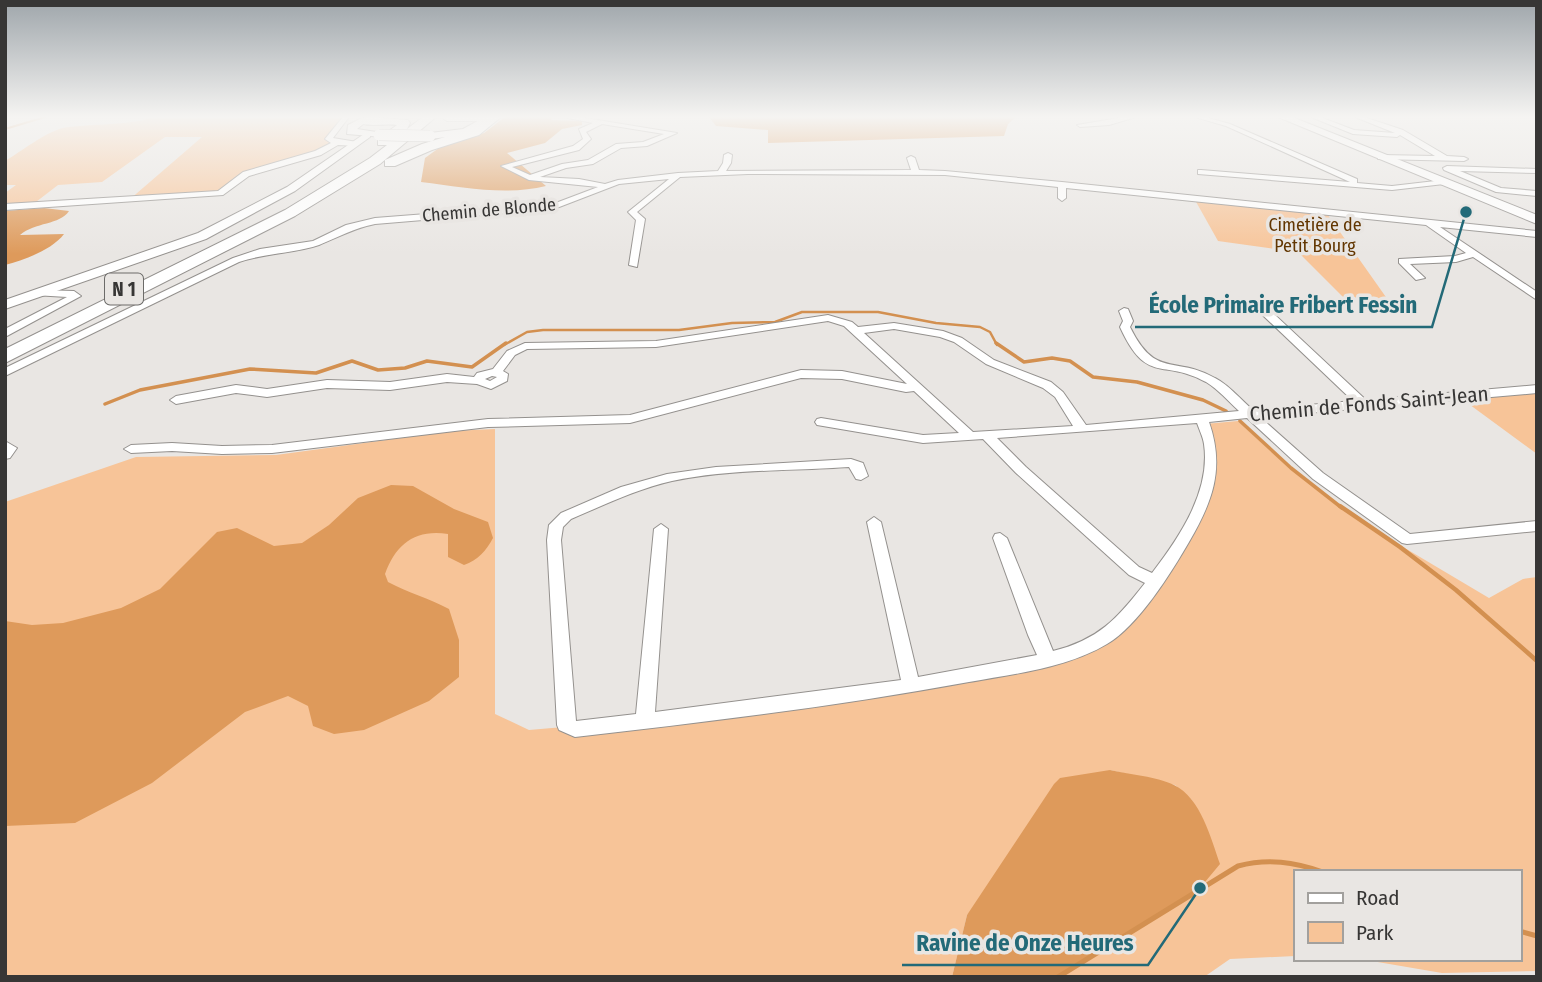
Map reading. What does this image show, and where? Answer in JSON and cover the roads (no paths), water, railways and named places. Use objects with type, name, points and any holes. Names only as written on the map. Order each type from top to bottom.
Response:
[{"type":"highway","name":"N 1","points":[[5,349],[267,218],[365,163]]},
{"type":"highway","name":"N 1","points":[[5,357],[316,197],[366,163]]},
{"type":"highway","points":[[316,197],[392,163]]},
{"type":"main road","points":[[1396,163],[1537,220]]},
{"type":"street","points":[[5,207],[219,193],[246,174],[284,163]]},
{"type":"street","points":[[5,304],[202,236],[291,189],[328,163]]},
{"type":"street","points":[[517,163],[505,166],[529,178],[543,181],[587,182],[604,186]]},
{"type":"street","points":[[529,178],[565,166],[585,163]]},
{"type":"street","points":[[721,172],[727,163]]},
{"type":"street","points":[[912,163],[915,172]]},
{"type":"street","points":[[1310,163],[1361,186]]},
{"type":"street","points":[[1444,163],[1537,171]]},
{"type":"street","points":[[1444,163],[1450,165],[1513,163]]},
{"type":"street","points":[[1447,163],[1499,190],[1537,194]]},
{"type":"street","points":[[1503,170],[1537,182]]},
{"type":"street","points":[[1201,172],[1392,188],[1444,182]]},
{"type":"street","points":[[634,265],[641,219],[632,212],[679,174]]},
{"type":"street","name":"Chemin de Blonde","points":[[5,373],[162,294],[252,254],[305,246],[368,222],[554,206],[568,203],[604,186],[636,178],[679,174],[960,174],[1534,234]]},
{"type":"street","points":[[1062,184],[1062,198]]},
{"type":"street","points":[[1428,222],[1537,297]]},
{"type":"street","points":[[1420,278],[1402,261],[1456,259],[1473,254]]},
{"type":"street","points":[[5,334],[76,296],[38,293]]},
{"type":"street","points":[[1256,303],[1364,405]]},
{"type":"street","points":[[1124,311],[1128,321],[1125,327],[1132,343],[1145,359],[1165,368],[1201,374],[1213,381],[1318,476],[1407,540],[1537,526]]},
{"type":"street","points":[[176,400],[236,388],[267,393],[327,384],[390,386],[447,378],[478,381],[484,373],[496,372],[517,349],[538,344],[656,344],[828,318],[848,324],[970,436]]},
{"type":"street","points":[[856,331],[894,326],[943,334],[958,340],[990,362],[1047,385],[1059,395],[1082,429]]},
{"type":"street","points":[[131,449],[272,449],[488,423],[630,419],[801,374],[842,375],[918,387]]},
{"type":"street","name":"Chemin de Fonds Saint-Jean","points":[[821,422],[923,439],[1082,429],[1537,389]]},
{"type":"street","points":[[861,475],[858,466],[851,463],[716,471],[672,477],[626,490],[581,508],[556,525],[554,541],[566,725],[575,729],[911,685],[990,672],[1069,654],[1114,632],[1154,581],[1201,509],[1210,486],[1210,433],[1202,418]]},
{"type":"street","points":[[986,435],[1001,452],[1134,571],[1154,581]]},
{"type":"street","points":[[5,445],[9,448],[5,455]]},
{"type":"street","points":[[874,522],[911,685]]},
{"type":"street","points":[[645,720],[661,529]]},
{"type":"street","points":[[1000,538],[1036,635],[1048,659]]},
{"type":"waterway","points":[[504,345],[527,332],[543,330],[679,330],[732,323],[775,322],[802,312],[878,312],[936,323],[980,327],[990,332],[997,345]]},
{"type":"waterway","points":[[105,404],[140,390],[250,369],[316,373],[352,361],[378,370],[405,368],[427,361],[472,367],[506,343]]},
{"type":"waterway","points":[[996,343],[1024,362],[1052,358],[1070,361],[1093,377],[1137,382],[1203,400],[1226,411]]},
{"type":"waterway","points":[[1240,421],[1291,468],[1342,508]]},
{"type":"waterway","points":[[1340,506],[1456,590],[1537,661]]},
{"type":"waterway","points":[[1058,977],[1238,866],[1281,862],[1316,870]]},
{"type":"waterway","points":[[1521,932],[1537,936]]},
{"type":"place","name":"École Primaire Fribert Fessin","points":[[1466,212]]},
{"type":"place","name":"Ravine de Onze Heures","points":[[1200,888]]},
{"type":"park label","name":"Cimetière de Petit Bourg","points":[[1315,235]]}]
